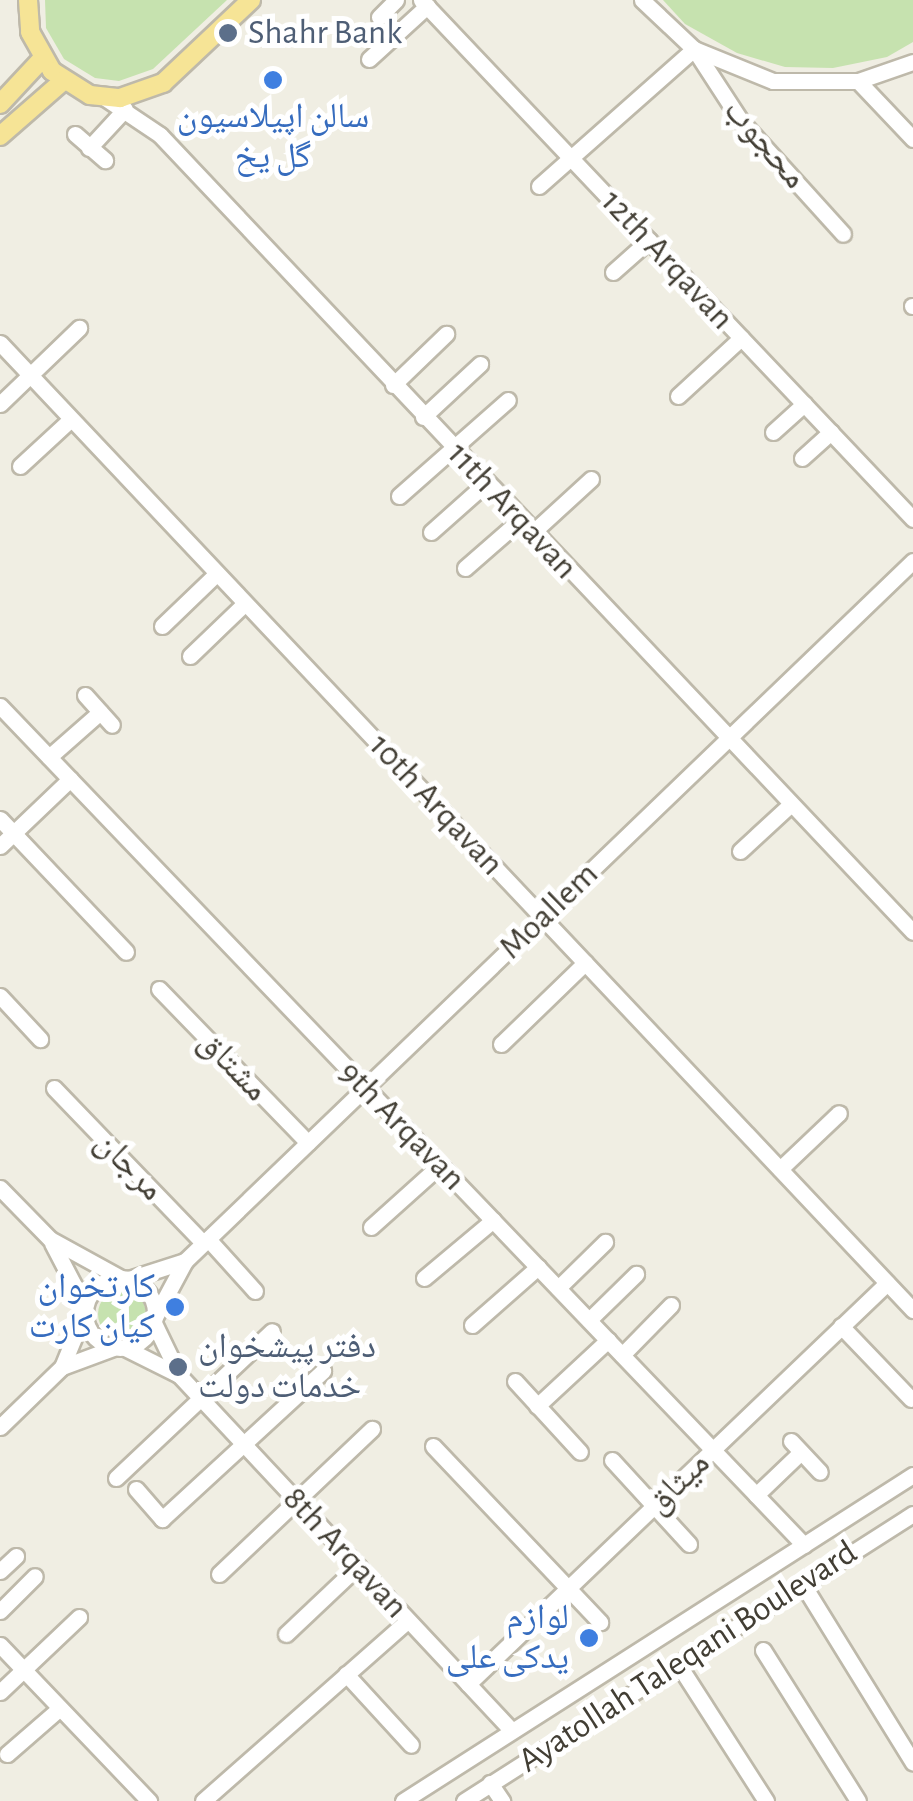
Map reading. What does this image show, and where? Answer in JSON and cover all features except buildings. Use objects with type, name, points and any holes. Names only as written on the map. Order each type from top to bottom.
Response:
[{"type":"main road","points":[[27,0],[30,32],[42,60],[63,81],[105,98],[135,96],[163,83],[251,0]]},
{"type":"main road","points":[[0,104],[42,60]]},
{"type":"main road","points":[[0,136],[63,81]]},
{"type":"street","points":[[379,17],[396,0]]},
{"type":"street","points":[[642,0],[694,49],[773,81],[858,81],[913,62]]},
{"type":"street","points":[[370,60],[424,3]]},
{"type":"street","name":"12th Arqavan","points":[[424,3],[913,519]]},
{"type":"street","points":[[539,186],[694,49]]},
{"type":"street","name":"محجوب","points":[[694,49],[741,121],[843,234]]},
{"type":"street","points":[[858,81],[913,139]]},
{"type":"street","name":"11th Arqavan","points":[[105,98],[160,135],[485,484],[913,932]]},
{"type":"street","points":[[89,148],[125,109]]},
{"type":"street","points":[[75,134],[105,160]]},
{"type":"street","points":[[613,272],[649,240]]},
{"type":"street","points":[[0,404],[79,328]]},
{"type":"street","points":[[393,385],[446,334]]},
{"type":"street","points":[[678,396],[742,338]]},
{"type":"street","name":"10th Arqavan","points":[[0,344],[913,1310]]},
{"type":"street","points":[[423,417],[480,364]]},
{"type":"street","points":[[400,496],[508,400]]},
{"type":"street","points":[[772,432],[804,404]]},
{"type":"street","points":[[20,466],[72,419]]},
{"type":"street","points":[[802,458],[830,432]]},
{"type":"street","points":[[532,533],[591,479]]},
{"type":"street","points":[[432,532],[485,484]]},
{"type":"street","points":[[465,568],[520,520]]},
{"type":"street","name":"Moallem","points":[[184,1261],[913,561]]},
{"type":"street","points":[[162,626],[217,573]]},
{"type":"street","points":[[190,656],[245,603]]},
{"type":"street","points":[[49,757],[106,719],[84,695]]},
{"type":"street","name":"9th Arqavan","points":[[0,706],[804,1546]]},
{"type":"street","points":[[0,846],[70,779]]},
{"type":"street","points":[[740,852],[791,804]]},
{"type":"street","points":[[0,820],[126,952]]},
{"type":"street","points":[[501,1044],[586,963]]},
{"type":"street","name":"مشتاق","points":[[159,989],[308,1143]]},
{"type":"street","points":[[0,996],[40,1038]]},
{"type":"street","name":"مرجان","points":[[54,1088],[256,1291]]},
{"type":"street","points":[[780,1169],[839,1113]]},
{"type":"street","points":[[371,1227],[440,1165]]},
{"type":"street","points":[[0,1188],[50,1240],[85,1310],[93,1336],[179,1375]]},
{"type":"street","points":[[424,1278],[493,1220]]},
{"type":"street","points":[[50,1240],[125,1278],[152,1298],[154,1320],[179,1375]]},
{"type":"street","points":[[558,1288],[605,1242]]},
{"type":"street","points":[[62,1367],[94,1289],[184,1261]]},
{"type":"street","points":[[0,1427],[62,1367],[82,1354],[143,1340],[184,1261]]},
{"type":"street","points":[[472,1326],[538,1267]]},
{"type":"street","points":[[589,1320],[636,1274]]},
{"type":"street","name":"میثاق","points":[[468,1684],[887,1282]]},
{"type":"street","points":[[622,1355],[672,1305]]},
{"type":"street","points":[[842,1326],[911,1399]]},
{"type":"street","points":[[116,1478],[272,1331]]},
{"type":"street","points":[[537,1406],[608,1340]]},
{"type":"street","points":[[136,1489],[162,1519],[324,1371]]},
{"type":"street","name":"8th Arqavan","points":[[179,1375],[512,1730]]},
{"type":"street","points":[[515,1380],[580,1452]]},
{"type":"street","points":[[219,1574],[372,1429]]},
{"type":"street","points":[[433,1446],[600,1622]]},
{"type":"street","points":[[756,1495],[796,1446],[820,1472]]},
{"type":"street","points":[[612,1460],[689,1544]]},
{"type":"street","name":"Ayatollah Taleqani Boulevard","points":[[403,1801],[913,1475]]},
{"type":"street","points":[[908,1517],[913,1536]]},
{"type":"street","name":"Ayatollah Taleqani Boulevard","points":[[464,1801],[908,1517]]},
{"type":"street","points":[[0,1571],[16,1556]]},
{"type":"street","points":[[286,1634],[358,1566]]},
{"type":"street","points":[[0,1611],[36,1576]]},
{"type":"street","points":[[802,1583],[913,1763]]},
{"type":"street","points":[[0,1692],[78,1616]]},
{"type":"street","points":[[202,1801],[408,1620]]},
{"type":"street","points":[[0,1645],[149,1801]]},
{"type":"street","points":[[763,1650],[858,1801]]},
{"type":"street","points":[[678,1664],[766,1801]]},
{"type":"street","points":[[346,1674],[412,1745]]},
{"type":"street","points":[[7,1754],[60,1708]]},
{"type":"street","points":[[490,1784],[502,1801]]},
{"type":"green space","points":[[45,0],[227,0],[153,69],[119,81],[95,78],[64,59],[46,28]]},
{"type":"green space","points":[[663,0],[913,0],[913,42],[887,57],[833,68],[785,67],[737,53],[685,24]]},
{"type":"green space","points":[[122,1290],[139,1297],[146,1314],[139,1331],[122,1338],[105,1331],[98,1314],[105,1297]]},
{"type":"place","name":"Shahr Bank","points":[[228,33]]},
{"type":"place","name":"سالن اپیلاسیون گل یخ","points":[[273,80]]},
{"type":"place","name":"کارتخوان کیان کارت","points":[[175,1307]]},
{"type":"place","name":"دفتر پیشخوان خدمات دولت","points":[[178,1367]]},
{"type":"place","name":"لوازم یدکی علی","points":[[589,1638]]}]
